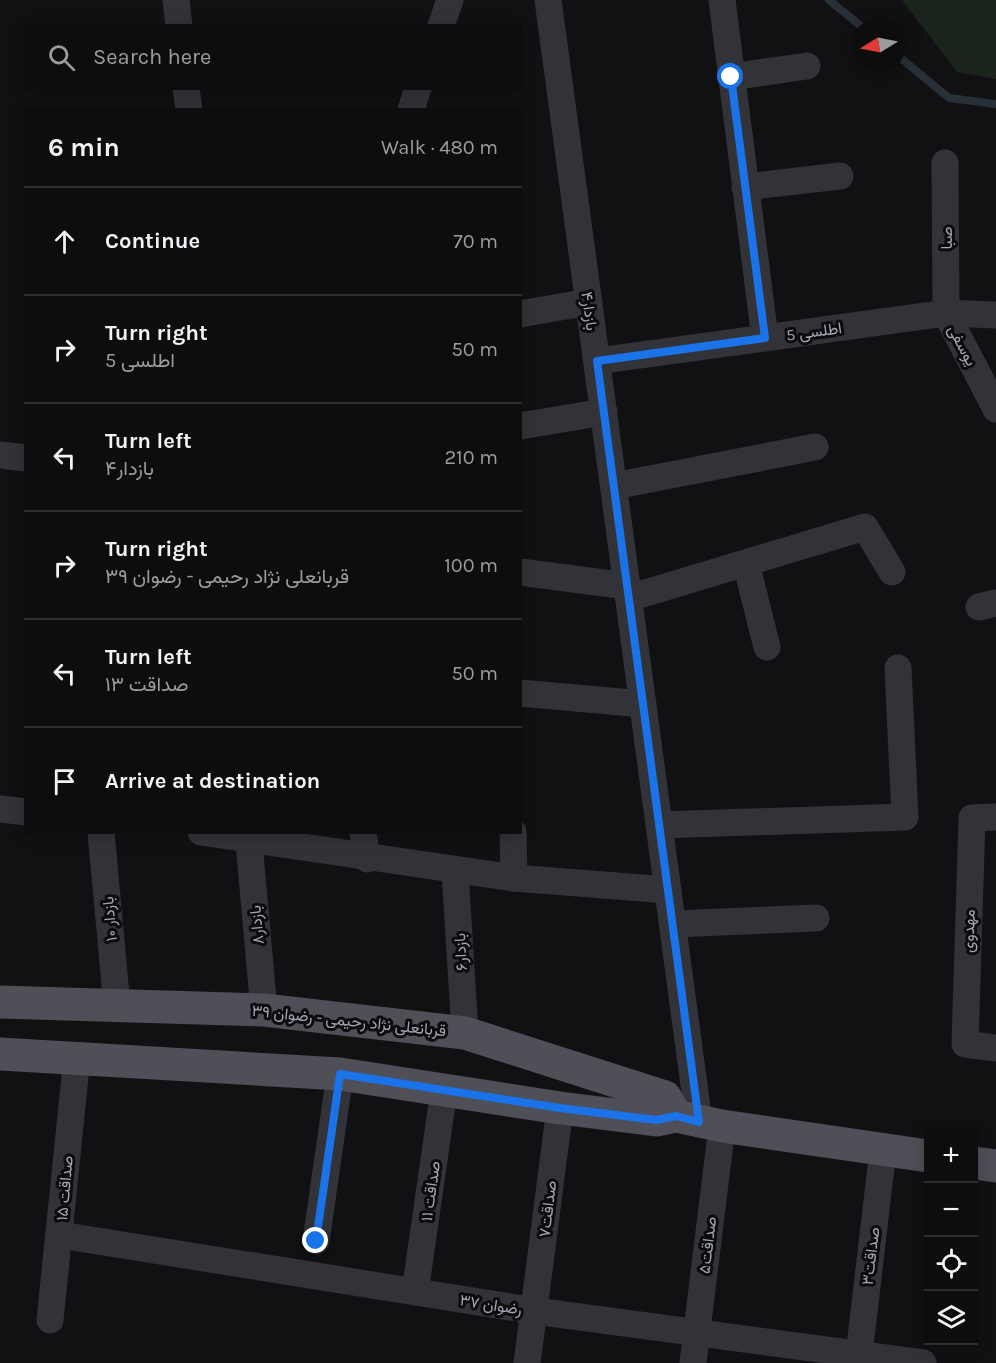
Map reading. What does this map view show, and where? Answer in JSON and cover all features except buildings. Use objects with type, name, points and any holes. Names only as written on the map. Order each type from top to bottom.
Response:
[{"type":"main road","name":"قربانعلی نژاد رحیمی - رضوان ۳۹","points":[[0,1002],[264,1010],[465,1033],[665,1097],[699,1121]]},
{"type":"main road","points":[[0,1054],[77,1056],[340,1074],[560,1108],[656,1120],[699,1121],[924,1155]]},
{"type":"main road","points":[[978,1164],[996,1166]]},
{"type":"street","points":[[176,0],[179,24]]},
{"type":"street","points":[[442,24],[450,0]]},
{"type":"street","name":"بازدار۴","points":[[548,0],[699,1121]]},
{"type":"street","points":[[722,0],[765,338]]},
{"type":"street","points":[[731,77],[807,66]]},
{"type":"street","points":[[186,90],[189,108]]},
{"type":"street","points":[[412,108],[417,90]]},
{"type":"street","name":"صبا","points":[[945,163],[946,314]]},
{"type":"street","points":[[745,187],[840,176]]},
{"type":"street","points":[[522,314],[589,302]]},
{"type":"street","name":"اطلسی 5","points":[[597,361],[946,314],[996,315]]},
{"type":"street","name":"یوسفی","points":[[946,314],[996,409]]},
{"type":"street","points":[[522,426],[604,412]]},
{"type":"street","points":[[614,486],[815,447]]},
{"type":"street","points":[[0,455],[24,458]]},
{"type":"street","points":[[522,572],[628,592],[746,563],[865,527],[892,572]]},
{"type":"street","points":[[746,563],[767,647]]},
{"type":"street","points":[[660,825],[905,817],[898,668]]},
{"type":"street","points":[[522,693],[643,704]]},
{"type":"street","points":[[0,809],[24,812]]},
{"type":"street","name":"مهدوی","points":[[984,818],[965,1044],[996,1048]]},
{"type":"street","name":"بازدار ۱۰","points":[[101,834],[117,1006]]},
{"type":"street","points":[[224,834],[365,846],[455,871],[514,879],[668,890]]},
{"type":"street","points":[[513,834],[514,879]]},
{"type":"street","name":"بازدار۸","points":[[248,836],[264,1010]]},
{"type":"street","name":"بازدار۶","points":[[455,871],[465,1033]]},
{"type":"street","points":[[673,924],[816,918]]},
{"type":"street","name":"صداقت ۱۵","points":[[50,1320],[77,1056]]},
{"type":"street","points":[[316,1241],[340,1074]]},
{"type":"street","name":"صداقت ۱۱","points":[[416,1292],[444,1090]]},
{"type":"street","name":"صداقت۷","points":[[527,1363],[560,1108]]},
{"type":"street","name":"صداقت۵","points":[[693,1363],[696,1332],[699,1121]]},
{"type":"street","name":"صداقت۳","points":[[858,1359],[883,1150]]},
{"type":"street","name":"رضوان ۳۷","points":[[60,1235],[535,1311],[696,1332],[858,1359],[923,1363]]},
{"type":"shaded area","points":[[902,0],[996,0],[996,79],[957,72]]},
{"type":"waterway","points":[[829,0],[852,19]]},
{"type":"waterway","points":[[906,62],[949,98],[996,104]]},
{"type":"route","points":[[316,1241],[340,1074],[560,1108],[656,1120],[676,1116],[699,1122],[597,361],[765,338],[731,77]]}]
